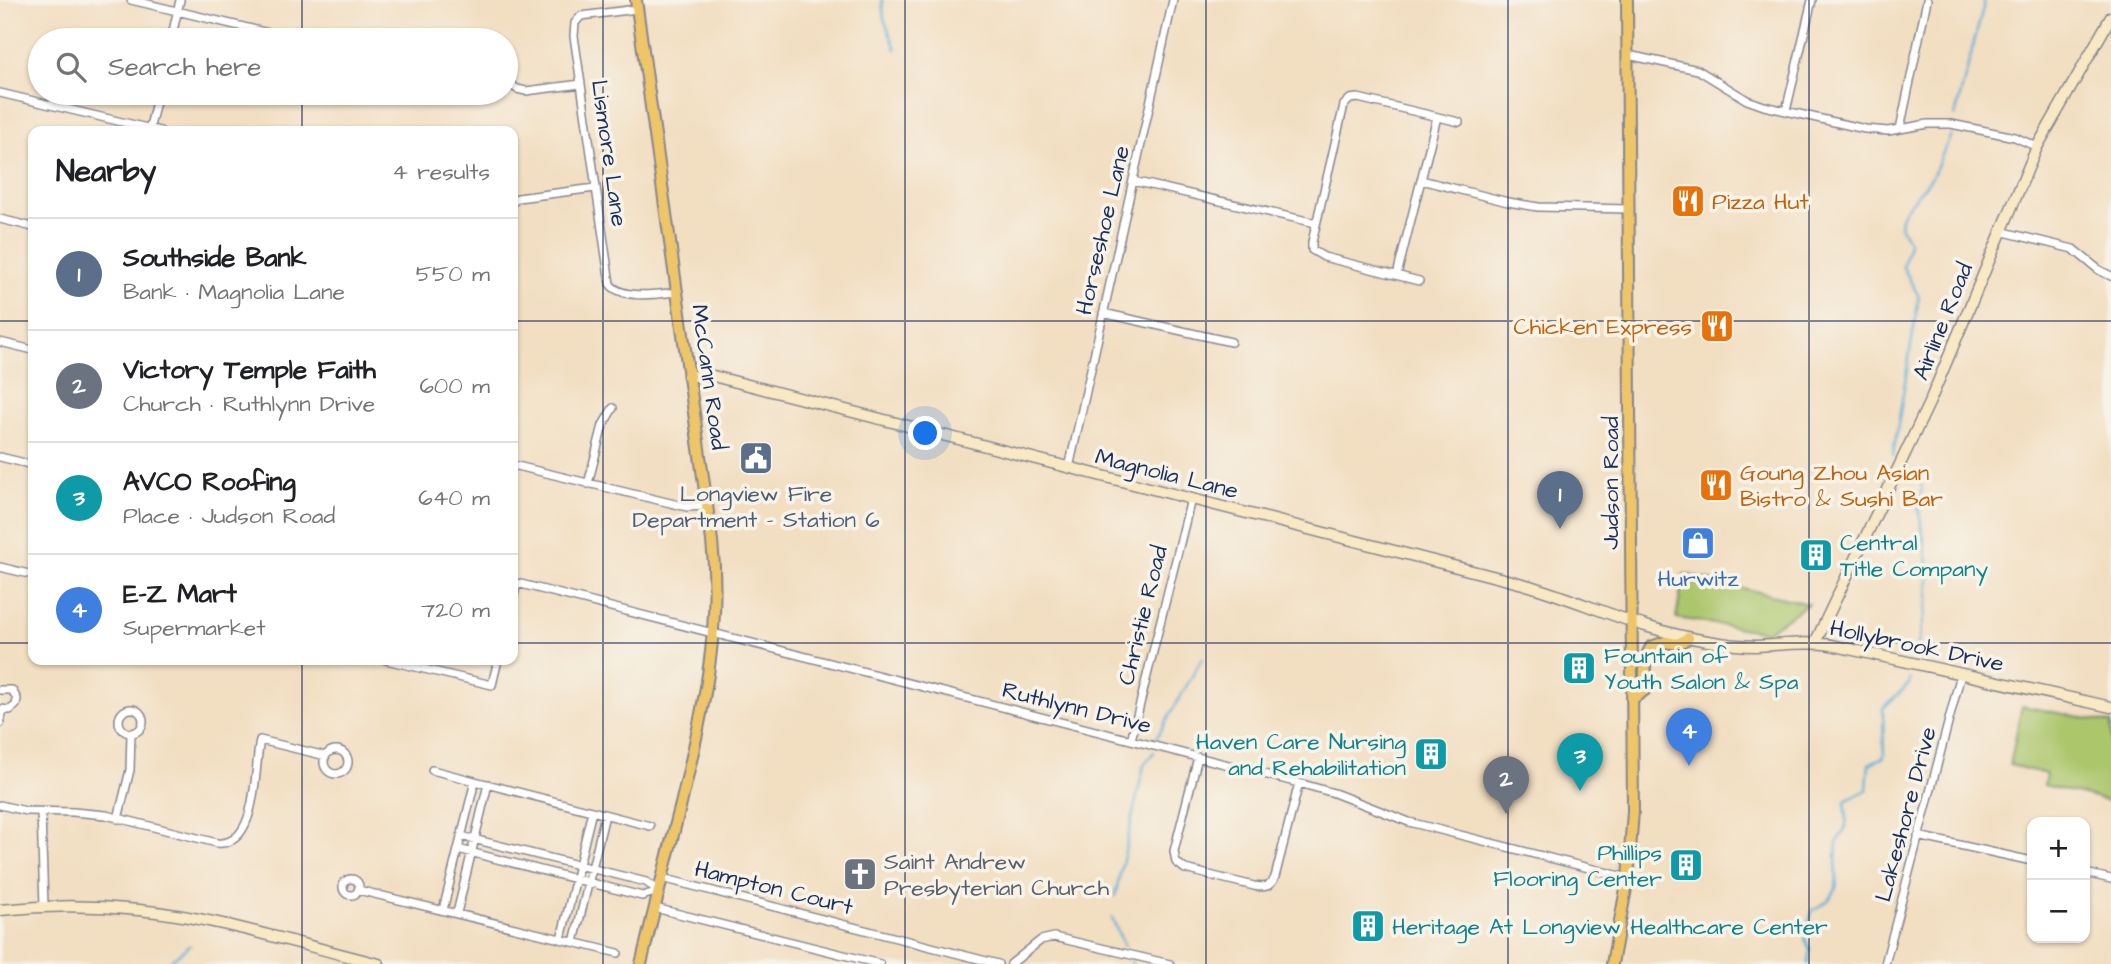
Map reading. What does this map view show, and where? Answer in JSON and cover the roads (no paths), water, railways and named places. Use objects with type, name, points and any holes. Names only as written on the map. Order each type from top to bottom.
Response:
[{"type":"main road","name":"Judson Road","points":[[1612,964],[1628,878],[1633,811],[1627,0]]},
{"type":"main road","name":"McCann Road","points":[[636,4],[715,568],[714,635],[705,701],[641,964]]},
{"type":"main road","name":"Airline Road","points":[[1815,643],[1930,401],[2037,147],[2111,18]]},
{"type":"main road","name":"Magnolia Lane","points":[[688,376],[713,376],[1522,584],[1632,622]]},
{"type":"main road","name":"Hollybrook Drive","points":[[1632,622],[1688,638],[1751,646],[1815,643],[1837,646],[2111,707]]},
{"type":"main road","points":[[1632,699],[1644,690],[1645,659],[1651,647],[1665,642],[1678,644],[1688,638]]},
{"type":"main road","points":[[0,910],[44,906],[96,906],[167,914],[379,964]]},
{"type":"street","points":[[131,0],[248,28]]},
{"type":"street","points":[[174,28],[180,0]]},
{"type":"street","name":"Horseshoe Lane","points":[[1069,468],[1173,0]]},
{"type":"street","points":[[1786,111],[1812,0]]},
{"type":"street","points":[[1900,129],[1927,0]]},
{"type":"street","name":"Lismore Lane","points":[[636,4],[577,19],[574,36],[580,84],[611,286],[618,291],[633,293],[677,292]]},
{"type":"street","points":[[1628,55],[1698,70],[1747,100],[1786,111],[1871,130],[1928,124],[1959,125],[2015,137],[2037,147]]},
{"type":"street","points":[[518,89],[526,91],[580,84]]},
{"type":"street","points":[[0,93],[28,100]]},
{"type":"street","points":[[1419,281],[1324,257],[1315,253],[1311,246],[1346,102],[1358,98],[1459,122]]},
{"type":"street","points":[[48,105],[133,126]]},
{"type":"street","points":[[150,126],[155,105]]},
{"type":"street","points":[[1397,275],[1437,117]]},
{"type":"street","points":[[1421,180],[1522,205],[1565,209],[1629,209]]},
{"type":"street","points":[[1133,181],[1316,223]]},
{"type":"street","points":[[518,198],[595,188]]},
{"type":"street","points":[[0,219],[28,226]]},
{"type":"street","points":[[2000,231],[2073,249],[2111,276]]},
{"type":"street","points":[[1104,313],[1231,342]]},
{"type":"street","points":[[0,342],[28,349]]},
{"type":"street","points":[[588,484],[603,425],[613,408]]},
{"type":"street","points":[[0,457],[28,464]]},
{"type":"street","points":[[518,466],[687,507],[707,506]]},
{"type":"street","name":"Christie Road","points":[[1131,740],[1191,499]]},
{"type":"street","points":[[0,567],[28,574]]},
{"type":"street","name":"Ruthlynn Drive","points":[[518,583],[1299,783],[1334,793],[1409,822],[1628,878]]},
{"type":"street","points":[[407,665],[492,685],[497,665]]},
{"type":"street","name":"Lakeshore Drive","points":[[1885,964],[1961,674]]},
{"type":"street","points":[[0,690],[12,690],[17,699],[13,708],[2,710],[0,723]]},
{"type":"street","points":[[118,818],[130,769],[131,733]]},
{"type":"street","points":[[0,805],[41,812],[89,813],[118,818],[217,844],[230,842],[242,831],[253,797],[260,740],[326,757]]},
{"type":"street","points":[[1198,757],[1174,851],[1176,862],[1185,869],[1243,884],[1263,887],[1273,881],[1299,783]]},
{"type":"street","points":[[432,770],[650,826]]},
{"type":"street","points":[[443,910],[475,781]]},
{"type":"street","points":[[457,913],[488,785]]},
{"type":"street","points":[[561,939],[592,811]]},
{"type":"street","points":[[41,812],[44,906]]},
{"type":"street","points":[[574,942],[605,815]]},
{"type":"street","points":[[461,836],[646,881],[659,891]]},
{"type":"street","points":[[1918,836],[2027,860]]},
{"type":"street","points":[[458,849],[642,896],[659,891]]},
{"type":"street","points":[[2090,874],[2111,878]]},
{"type":"street","points":[[616,889],[620,875]]},
{"type":"street","name":"Hampton Court","points":[[662,878],[998,964]]},
{"type":"street","points":[[358,890],[618,953]]},
{"type":"street","points":[[655,908],[880,964]]},
{"type":"street","points":[[1011,964],[1038,942],[1051,937],[1170,964]]},
{"type":"waterway","points":[[882,0],[884,19],[896,49]]},
{"type":"waterway","points":[[1955,116],[1985,0]]},
{"type":"waterway","points":[[1893,455],[1919,297],[1903,267],[1909,243],[1900,225],[1901,218],[1932,177],[1951,135]]},
{"type":"waterway","points":[[1907,470],[1921,484],[1922,494],[1918,505],[1929,569],[1928,601],[1916,652]]},
{"type":"waterway","points":[[1156,739],[1202,659]]},
{"type":"waterway","points":[[1808,964],[1810,949],[1805,939],[1812,911],[1831,897],[1837,883],[1837,844],[1847,821],[1845,801],[1867,790],[1869,764],[1884,757],[1883,708],[1909,684],[1910,679]]},
{"type":"waterway","points":[[1115,896],[1144,765],[1154,752]]},
{"type":"waterway","points":[[1112,918],[1124,946]]},
{"type":"waterway","points":[[169,964],[190,945]]},
{"type":"place","name":"Pizza Hut","points":[[1688,201]]},
{"type":"place","name":"Chicken Express","points":[[1717,326]]},
{"type":"place","name":"Longview Fire Department - Station 6","points":[[756,458]]},
{"type":"place","name":"Goung Zhou Asian Bistro & Sushi Bar","points":[[1716,485]]},
{"type":"place","name":"Southside Bank","points":[[1560,529]]},
{"type":"place","name":"Hurwitz","points":[[1698,543]]},
{"type":"place","name":"Central Title Company","points":[[1816,555]]},
{"type":"place","name":"Fountain of Youth Salon & Spa","points":[[1579,668]]},
{"type":"place","name":"Haven Care Nursing and Rehabilitation","points":[[1431,754]]},
{"type":"place","name":"E-Z Mart","points":[[1689,766]]},
{"type":"place","name":"AVCO Roofing","points":[[1580,791]]},
{"type":"place","name":"Victory Temple Faith","points":[[1506,814]]},
{"type":"place","name":"Phillips Flooring Center","points":[[1686,865]]},
{"type":"place","name":"Saint Andrew Presbyterian Church","points":[[860,874]]},
{"type":"place","name":"Heritage At Longview Healthcare Center","points":[[1368,926]]}]
